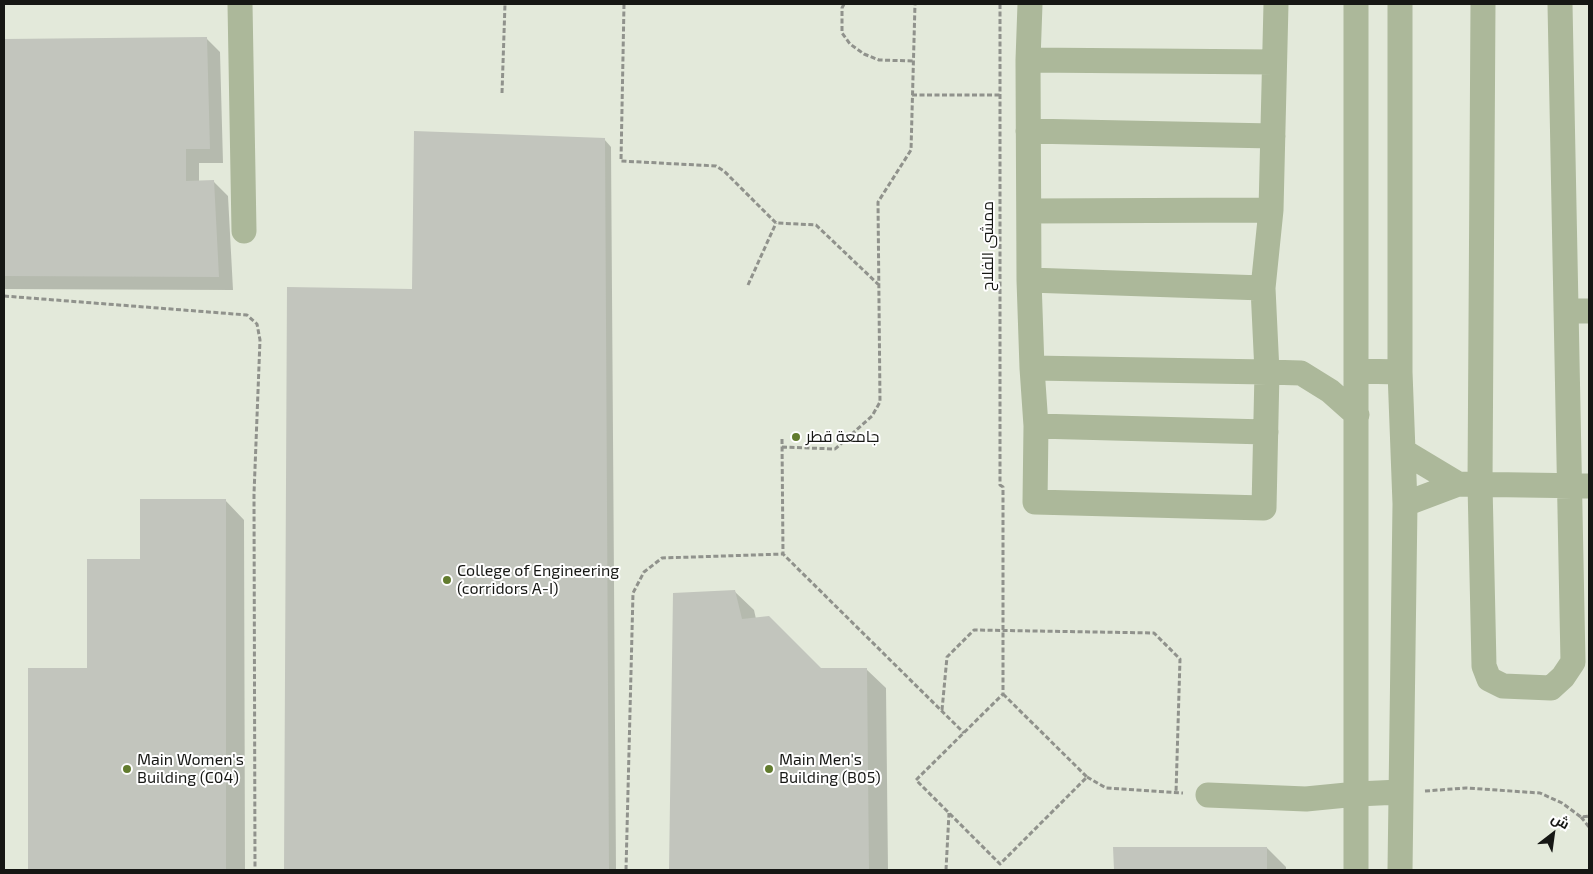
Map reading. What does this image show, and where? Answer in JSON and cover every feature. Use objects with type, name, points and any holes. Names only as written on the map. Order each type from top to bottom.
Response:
[{"type":"street","points":[[240,4],[244,231]]},
{"type":"street","points":[[1030,4],[1028,60],[1029,280],[1036,426],[1035,502],[1264,508],[1268,372],[1263,288],[1271,210],[1276,4]]},
{"type":"street","points":[[1356,4],[1356,870]]},
{"type":"street","points":[[1400,4],[1400,372],[1405,504],[1400,870]]},
{"type":"street","points":[[1483,4],[1469,484],[1484,666],[1489,679],[1502,686],[1550,688],[1563,677],[1573,662],[1580,621],[1577,311],[1560,4]]},
{"type":"street","points":[[1028,60],[1274,62]]},
{"type":"street","points":[[1028,131],[1273,136]]},
{"type":"street","points":[[1030,211],[1271,210]]},
{"type":"street","points":[[1029,280],[1263,288]]},
{"type":"street","points":[[1032,368],[1301,373],[1330,391],[1357,415]]},
{"type":"street","points":[[1356,371],[1400,372]]},
{"type":"street","points":[[1036,426],[1266,432]]},
{"type":"street","points":[[1403,451],[1469,484]]},
{"type":"street","points":[[1405,504],[1469,484],[1579,486]]},
{"type":"street","points":[[1208,795],[1306,799],[1400,792]]},
{"type":"path","points":[[502,93],[505,4]]},
{"type":"path","points":[[624,4],[621,161],[716,166],[724,171],[776,223],[816,225],[880,286]]},
{"type":"path","points":[[844,4],[842,8],[842,33],[850,44],[864,54],[879,60],[913,61]]},
{"type":"path","points":[[782,448],[835,449],[872,416],[880,402],[878,202],[911,150],[915,4]]},
{"type":"path","name":"ممشى الفلاح","points":[[1000,4],[1000,485],[1003,486],[1002,694]]},
{"type":"path","points":[[912,95],[1028,95]]},
{"type":"path","points":[[748,285],[776,223]]},
{"type":"path","points":[[4,296],[247,315],[257,324],[260,340],[254,494],[255,870]]},
{"type":"path","points":[[782,439],[783,554],[964,733]]},
{"type":"path","points":[[626,870],[634,593],[644,572],[662,558],[783,554]]},
{"type":"path","points":[[942,710],[947,657],[974,630],[1154,633],[1180,659],[1176,793]]},
{"type":"path","points":[[1087,778],[1000,864],[916,780],[1002,694],[1087,778],[1106,788],[1208,795]]},
{"type":"path","points":[[1400,792],[1466,788],[1540,794],[1562,803],[1589,827]]},
{"type":"path","points":[[946,870],[949,813]]},
{"type":"path","points":[[1580,817],[1589,816]]},
{"type":"shaded area","name":"جامعة قطر","points":[[4,4],[1589,4],[1589,870],[4,870]]},
{"type":"building","points":[[207,37],[210,149],[186,149],[186,181],[214,180],[219,277],[4,276],[4,39]]},
{"type":"building","name":"College of Engineering (corridors A-I)","points":[[414,131],[605,138],[609,870],[284,870],[287,287],[412,289]]},
{"type":"building","name":"Main Women's Building (C04)","points":[[140,499],[226,499],[226,870],[28,870],[28,668],[87,668],[87,559],[140,559]]},
{"type":"building","name":"Main Men's Building (B05)","points":[[735,590],[742,619],[769,616],[821,668],[867,668],[869,870],[669,870],[673,593]]},
{"type":"building","points":[[1113,847],[1267,847],[1267,870],[1114,870]]},
{"type":"place","name":"جامعة قطر","points":[[796,437]]},
{"type":"place","name":"College of Engineering (corridors A-I)","points":[[447,580]]},
{"type":"place","name":"Main Women's Building (C04)","points":[[127,769]]},
{"type":"place","name":"Main Men's Building (B05)","points":[[769,769]]}]
